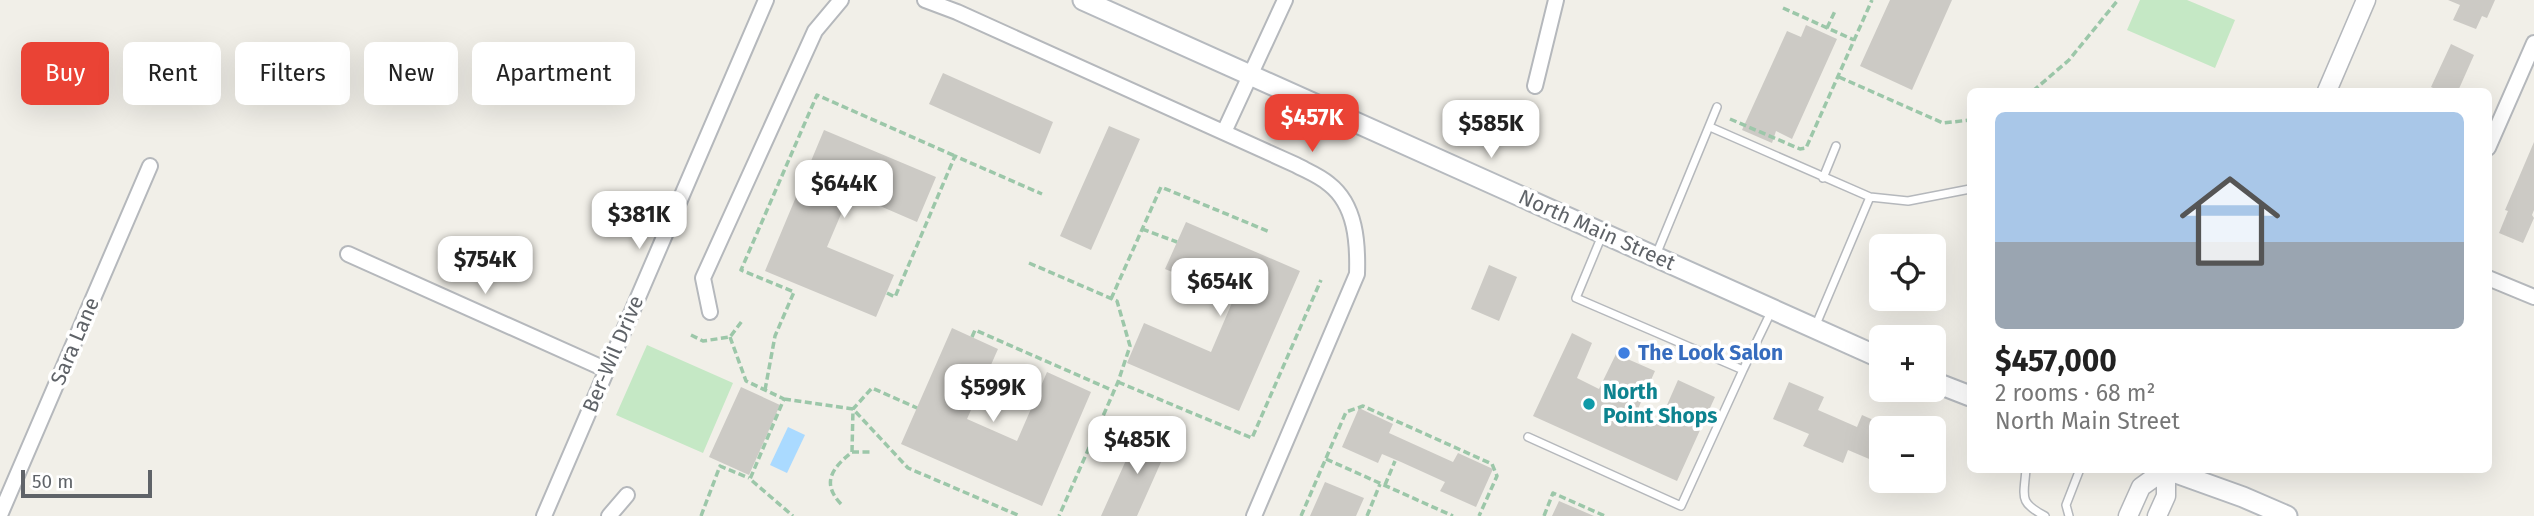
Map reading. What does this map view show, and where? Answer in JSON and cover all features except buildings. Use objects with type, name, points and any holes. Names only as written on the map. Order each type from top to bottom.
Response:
[{"type":"main road","name":"North Main Street","points":[[1083,0],[1869,353]]},
{"type":"main road","points":[[1946,387],[1967,395]]},
{"type":"main road","points":[[2177,473],[2287,516]]},
{"type":"street","name":"Ber-Wil Drive","points":[[544,516],[766,0]]},
{"type":"street","points":[[710,312],[703,278],[815,31],[841,0]]},
{"type":"street","points":[[925,0],[960,6],[1296,165],[1330,184],[1348,208],[1358,243],[1357,274],[1254,516]]},
{"type":"street","points":[[1224,132],[1252,76],[1284,0]]},
{"type":"street","points":[[1535,86],[1556,0]]},
{"type":"street","points":[[2329,88],[2366,0]]},
{"type":"street","points":[[2492,139],[2534,43]]},
{"type":"street","name":"Sara Lane","points":[[0,515],[150,166]]},
{"type":"street","points":[[348,254],[607,370]]},
{"type":"street","points":[[2492,280],[2534,297]]},
{"type":"street","points":[[2128,516],[2141,487],[2160,473]]},
{"type":"street","points":[[2157,516],[2166,496],[2166,473]]},
{"type":"street","points":[[609,516],[627,495]]},
{"type":"lane","points":[[1655,256],[1717,107]]},
{"type":"lane","points":[[1710,127],[1870,197],[1908,201],[1967,190]]},
{"type":"lane","points":[[1823,178],[1836,146]]},
{"type":"lane","points":[[1815,328],[1870,197]]},
{"type":"lane","points":[[1603,233],[1576,298],[1743,370]]},
{"type":"lane","points":[[1528,437],[1681,506],[1772,310]]},
{"type":"lane","points":[[2026,473],[2024,497],[2029,508],[2045,516]]},
{"type":"lane","points":[[2069,516],[2066,505],[2078,473]]},
{"type":"path","points":[[1730,119],[1800,149],[1806,148],[1872,0]]},
{"type":"path","points":[[2036,88],[2069,60],[2118,0]]},
{"type":"path","points":[[1783,8],[1854,40]]},
{"type":"path","points":[[1827,28],[1835,11]]},
{"type":"path","points":[[1839,77],[1943,123],[1967,120]]},
{"type":"path","points":[[765,390],[775,336],[794,292],[741,270],[817,95],[1042,194]]},
{"type":"path","points":[[887,293],[895,297],[955,156]]},
{"type":"path","points":[[1111,299],[1161,187],[1270,232]]},
{"type":"path","points":[[1142,229],[1177,242]]},
{"type":"path","points":[[1029,263],[1116,302],[1130,346],[1118,382],[1059,516]]},
{"type":"path","points":[[1118,382],[1252,438],[1321,279]]},
{"type":"path","points":[[691,335],[704,341],[730,337],[742,321]]},
{"type":"path","points":[[972,337],[975,330],[1114,391]]},
{"type":"path","points":[[730,337],[746,381],[784,399],[853,409],[908,468],[1020,516]]},
{"type":"path","points":[[841,504],[832,495],[829,482],[833,471],[852,452],[853,409],[872,388],[917,408]]},
{"type":"path","points":[[750,479],[784,399]]},
{"type":"path","points":[[1301,516],[1346,412],[1363,406],[1492,464],[1497,476],[1479,516]]},
{"type":"path","points":[[852,452],[870,452]]},
{"type":"path","points":[[1326,459],[1453,516]]},
{"type":"path","points":[[1367,516],[1395,461]]},
{"type":"path","points":[[701,516],[720,466],[750,479],[793,516]]},
{"type":"path","points":[[1544,516],[1553,493],[1605,516]]},
{"type":"green space","points":[[2140,0],[2187,0],[2235,20],[2215,68],[2127,30]]},
{"type":"green space","points":[[647,345],[733,383],[703,453],[616,415]]},
{"type":"water","points":[[788,427],[805,435],[787,473],[770,465]]},
{"type":"place","name":"The Look Salon","points":[[1624,353]]},
{"type":"place","name":"North Point Shops","points":[[1589,404]]}]
